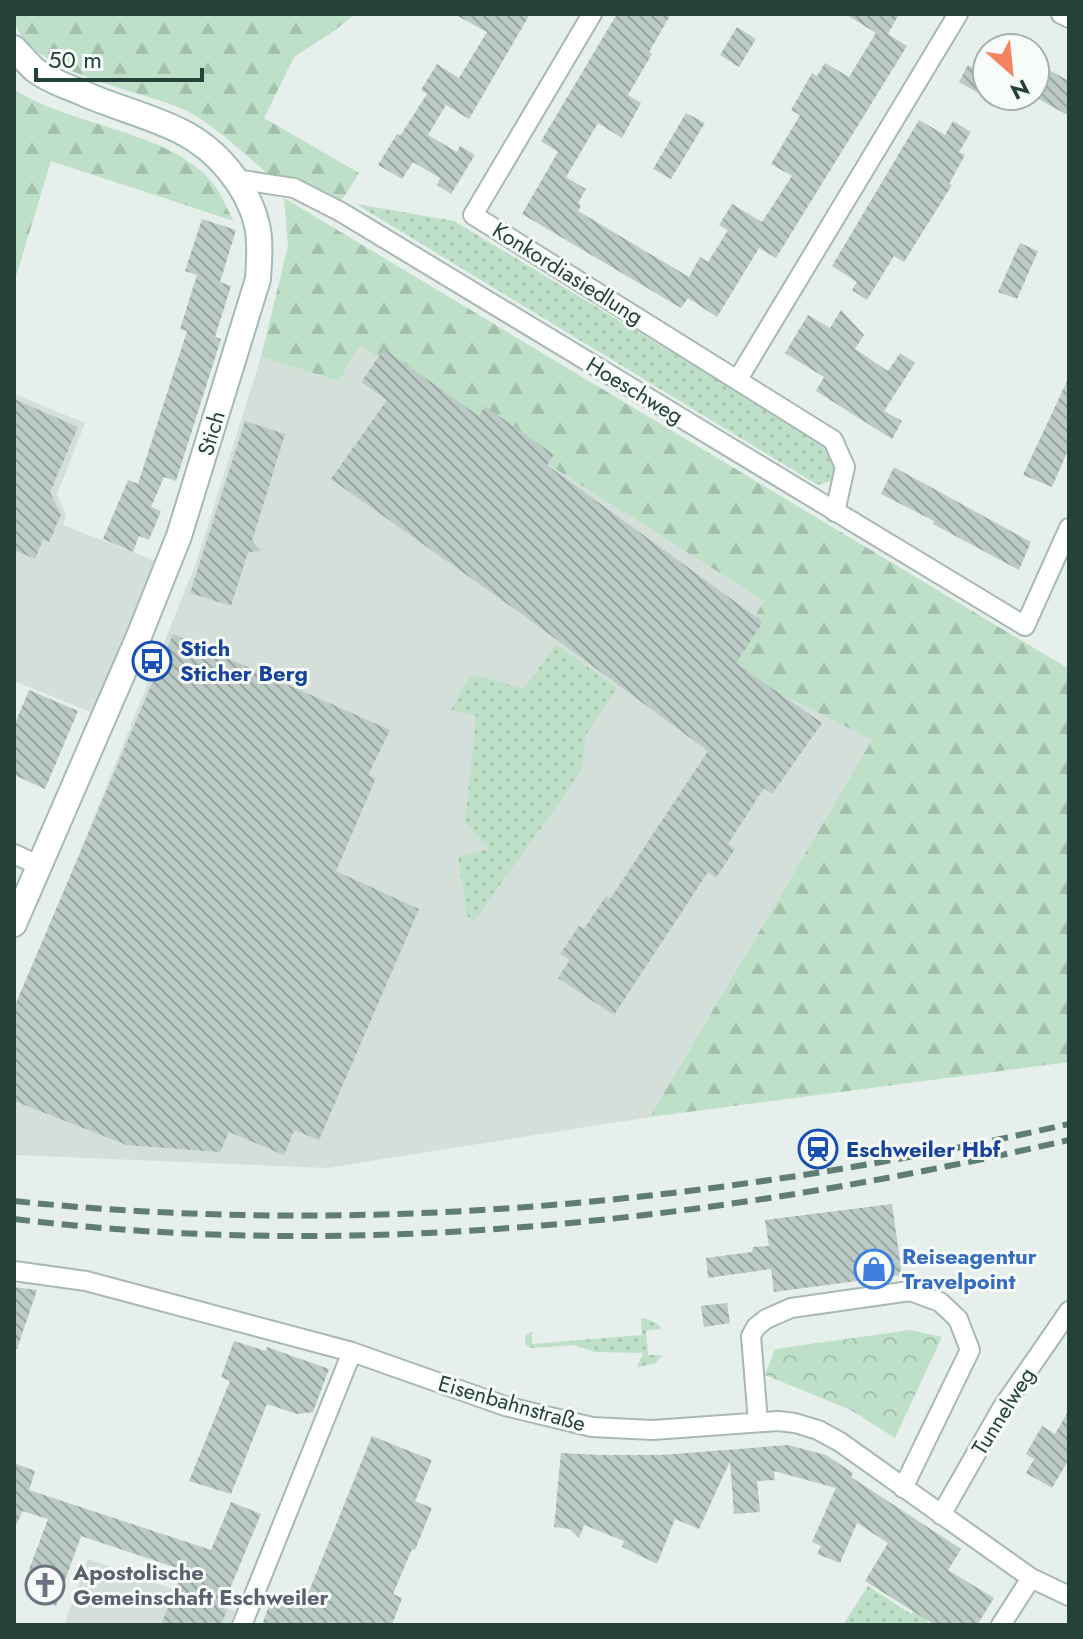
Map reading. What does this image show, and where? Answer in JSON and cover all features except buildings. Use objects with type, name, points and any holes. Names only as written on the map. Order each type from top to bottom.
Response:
[{"type":"main road","name":"Stich","points":[[14,48],[36,71],[63,85],[183,132],[204,145],[235,179],[257,223],[260,253],[258,279],[179,536],[14,924]]},
{"type":"street","name":"Konkordiasiedlung","points":[[592,14],[473,215],[833,440],[845,467],[835,512]]},
{"type":"street","points":[[738,379],[958,14]]},
{"type":"street","points":[[1061,14],[1069,18]]},
{"type":"street","name":"Hoeschweg","points":[[235,179],[294,188],[341,212],[1025,626],[1069,528]]},
{"type":"street","points":[[14,854],[38,865]]},
{"type":"street","name":"Eisenbahnstraße","points":[[14,1271],[86,1281],[352,1352],[505,1406],[592,1427],[679,1428],[758,1422],[795,1423],[818,1430],[840,1442],[1031,1578],[1069,1596]]},
{"type":"street","points":[[758,1422],[751,1336],[766,1319],[791,1308],[910,1291],[940,1302],[958,1319],[970,1350],[903,1488]]},
{"type":"street","name":"Tunnelweg","points":[[941,1515],[1002,1408],[1069,1311]]},
{"type":"street","points":[[242,1625],[352,1352]]},
{"type":"street","points":[[1001,1625],[1031,1578]]},
{"type":"shaded area","points":[[360,344],[764,601],[726,665],[872,740],[650,1117],[326,1168],[14,1155],[14,1007],[68,882],[196,563],[261,357],[339,381]]},
{"type":"shaded area","points":[[14,394],[85,423],[57,494],[66,515],[63,525],[158,562],[93,713],[14,681]]},
{"type":"shaded area","points":[[88,1559],[235,1611],[230,1625],[64,1625]]},
{"type":"green space","points":[[14,14],[355,14],[294,57],[264,118],[359,173],[342,200],[304,182],[269,174],[189,112],[87,77],[36,51],[20,34]]},
{"type":"green space","points":[[14,89],[64,113],[176,154],[199,169],[217,189],[234,221],[51,161],[14,283]]},
{"type":"green space","points":[[284,198],[1069,669],[1069,1062],[650,1117],[872,740],[725,665],[764,601],[360,345],[339,381],[261,357],[288,246]]},
{"type":"green space","points":[[356,204],[454,221],[819,441],[833,465],[830,481],[818,485]]},
{"type":"green space","points":[[556,644],[617,688],[586,735],[582,767],[474,921],[467,916],[458,857],[489,849],[465,822],[476,716],[451,710],[471,674],[524,689]]},
{"type":"green space","points":[[645,1318],[661,1329],[646,1331],[648,1355],[663,1355],[654,1364],[637,1367],[643,1353],[595,1352],[574,1345],[531,1348],[525,1344],[526,1335],[532,1332],[532,1344],[642,1335],[641,1319]]},
{"type":"green space","points":[[910,1330],[942,1337],[895,1438],[851,1410],[765,1375],[775,1349]]},
{"type":"green space","points":[[868,1586],[911,1614],[925,1594],[939,1604],[925,1625],[843,1625]]},
{"type":"railway","points":[[14,1201],[146,1212],[279,1216],[544,1206],[809,1174],[1069,1124]]},
{"type":"railway","points":[[14,1219],[146,1231],[279,1236],[412,1234],[544,1225],[677,1211],[809,1192],[1069,1140]]},
{"type":"place","name":"Stich Sticher Berg","points":[[152,661]]},
{"type":"place","name":"Eschweiler Hbf","points":[[818,1149]]},
{"type":"place","name":"Reiseagentur Travelpoint","points":[[874,1269]]},
{"type":"place","name":"Apostolische Gemeinschaft Eschweiler","points":[[45,1585]]}]
